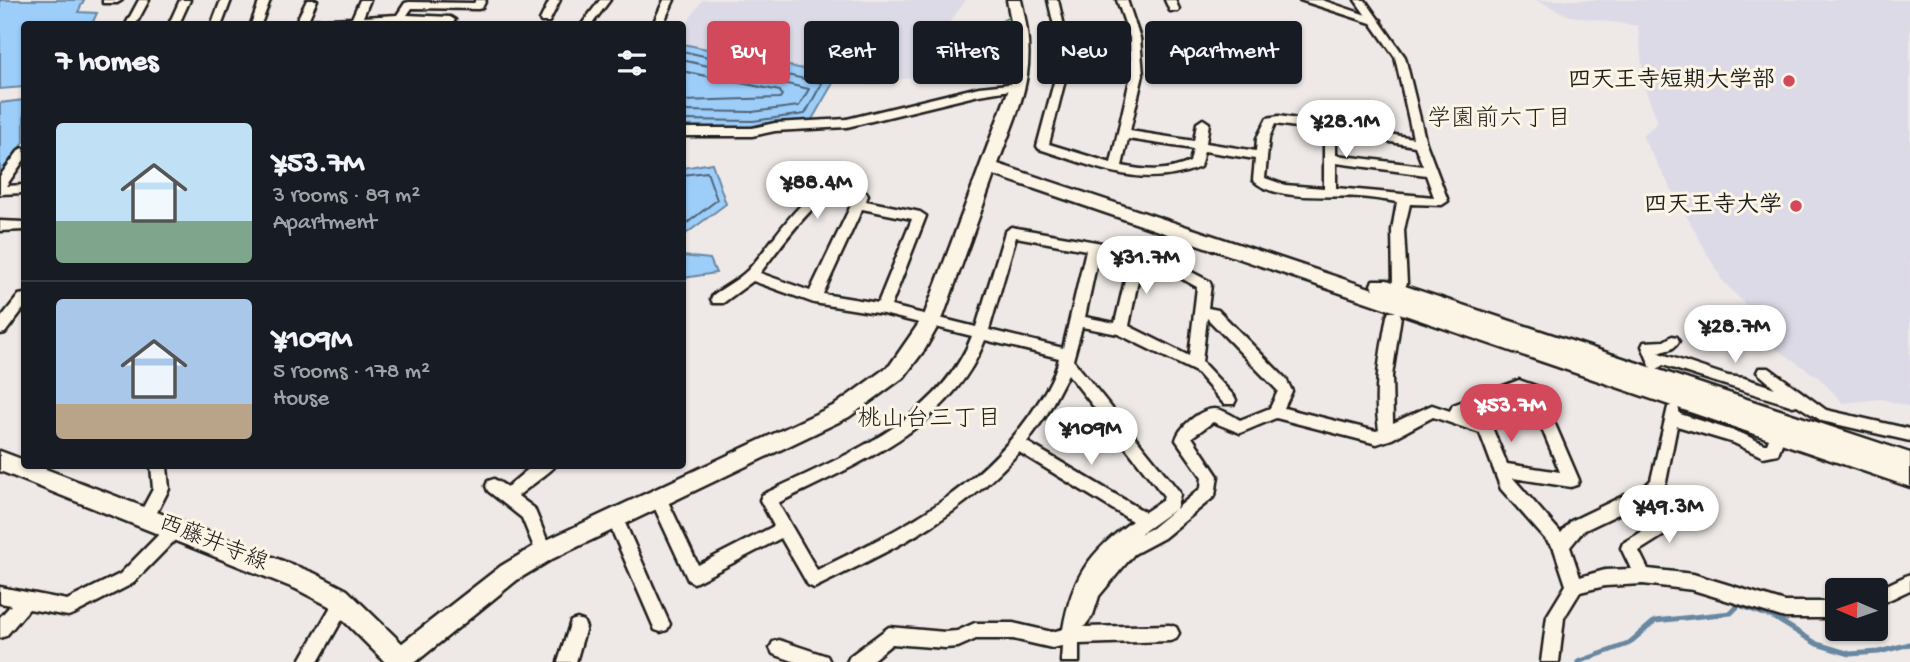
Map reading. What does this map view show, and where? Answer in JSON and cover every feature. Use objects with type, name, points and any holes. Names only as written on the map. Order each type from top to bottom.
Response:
[{"type":"main road","name":"西藤井寺線","points":[[0,461],[305,581],[343,602],[402,660]]},
{"type":"street","points":[[108,0],[117,0]]},
{"type":"street","points":[[133,21],[144,0]]},
{"type":"street","points":[[175,21],[185,0]]},
{"type":"street","points":[[217,21],[226,0]]},
{"type":"street","points":[[257,21],[265,0]]},
{"type":"street","points":[[302,21],[312,0]]},
{"type":"street","points":[[357,21],[365,0]]},
{"type":"street","points":[[397,21],[409,5],[478,6],[481,0]]},
{"type":"street","points":[[545,20],[555,0]]},
{"type":"street","points":[[589,21],[605,0]]},
{"type":"street","points":[[659,21],[669,0]]},
{"type":"street","points":[[402,660],[509,573],[544,552],[852,404],[897,371],[918,344],[931,320],[1018,86],[1025,60],[1014,0]]},
{"type":"street","points":[[1053,0],[1066,56],[1043,146],[1152,177],[1186,170],[1196,164],[1203,123]]},
{"type":"street","points":[[1116,167],[1137,75],[1135,38],[1122,0]]},
{"type":"street","points":[[1308,0],[1374,20]]},
{"type":"street","points":[[1360,0],[1400,57],[1420,143],[1442,201],[1404,201],[1373,194],[1276,189],[1259,180],[1263,138],[1271,121],[1279,120],[1420,143]]},
{"type":"street","points":[[397,21],[449,21]]},
{"type":"street","points":[[686,132],[752,132],[775,127],[847,123],[979,91],[1018,86]]},
{"type":"street","points":[[1330,128],[1330,191]]},
{"type":"street","points":[[1124,134],[1261,156]]},
{"type":"street","points":[[0,188],[21,156]]},
{"type":"street","points":[[1330,158],[1429,171]]},
{"type":"street","points":[[988,161],[1910,462]]},
{"type":"street","points":[[988,161],[1910,478]]},
{"type":"street","points":[[718,299],[751,275],[814,199],[835,186],[845,185],[862,195],[814,298]]},
{"type":"street","points":[[0,188],[21,189]]},
{"type":"street","points":[[1400,283],[1398,230],[1404,201]]},
{"type":"street","points":[[859,204],[920,216],[883,309]]},
{"type":"street","points":[[0,227],[21,226]]},
{"type":"street","points":[[1093,247],[1076,321],[1054,390],[1018,444],[979,482],[930,521],[814,580],[768,500],[900,432],[932,407],[968,362],[1011,232],[1153,257],[1204,285],[1195,365]]},
{"type":"street","points":[[1121,329],[1137,254]]},
{"type":"street","points":[[751,275],[814,298],[931,320],[1065,357],[1172,495],[1170,503],[1093,569],[1079,593],[1071,633],[1070,662]]},
{"type":"street","points":[[0,329],[21,303]]},
{"type":"street","points":[[1201,311],[1213,314],[1281,383],[1285,391],[1275,412]]},
{"type":"street","points":[[1387,435],[1384,421],[1386,355],[1394,316]]},
{"type":"street","points":[[1076,321],[1121,329],[1202,368],[1229,400]]},
{"type":"street","points":[[1672,341],[1667,345],[1649,346],[1656,361],[1762,389],[1804,404]]},
{"type":"street","points":[[1763,372],[1822,415],[1910,435]]},
{"type":"street","points":[[1455,416],[1458,408],[1519,386],[1534,391],[1571,480],[1502,470]]},
{"type":"street","points":[[1762,389],[1763,412]]},
{"type":"street","points":[[1071,633],[1087,609],[1091,592],[1128,549],[1158,533],[1209,491],[1210,476],[1184,440],[1185,435],[1209,416],[1216,415],[1240,427],[1275,412],[1377,438],[1432,411],[1455,416],[1486,429],[1507,484],[1561,545],[1575,586]]},
{"type":"street","points":[[1561,545],[1577,526],[1652,490],[1658,482],[1673,415],[1738,438],[1763,451],[1773,449],[1778,433]]},
{"type":"street","points":[[1018,444],[1146,521]]},
{"type":"street","points":[[146,517],[161,489],[159,469]]},
{"type":"street","points":[[540,469],[500,491],[528,513],[544,552]]},
{"type":"street","points":[[658,498],[694,575],[783,529]]},
{"type":"street","points":[[1643,576],[1629,548],[1688,512]]},
{"type":"street","points":[[615,519],[661,624]]},
{"type":"street","points":[[0,595],[68,608],[126,579],[174,528]]},
{"type":"street","points":[[1550,662],[1556,617],[1575,586],[1605,579],[1643,576],[1693,582],[1785,610],[1825,610]]},
{"type":"street","points":[[1888,592],[1910,582]]},
{"type":"street","points":[[0,630],[26,600]]},
{"type":"street","points":[[309,662],[343,602]]},
{"type":"street","points":[[567,662],[577,627]]},
{"type":"street","points":[[856,662],[889,635],[946,640],[958,639],[975,631],[1013,631],[1052,640],[1071,633],[1170,634]]},
{"type":"street","points":[[779,648],[821,662]]},
{"type":"shaded area","points":[[702,0],[966,0],[951,21],[913,21],[913,74],[910,78],[899,80],[899,21],[804,21],[804,69],[790,66],[790,21],[707,21],[707,49],[686,45],[686,24]]},
{"type":"shaded area","name":"四天王寺大学","points":[[1536,0],[1910,0],[1910,407],[1882,399],[1843,403],[1819,378],[1762,339],[1763,323],[1722,280],[1642,136],[1658,122],[1644,86],[1638,26],[1570,16]]},
{"type":"water","points":[[0,0],[84,0],[78,12],[97,13],[93,21],[21,21],[21,87],[0,89]]},
{"type":"water","points":[[686,45],[707,49],[707,84],[790,84],[790,66],[804,69],[804,84],[832,84],[811,121],[753,128],[686,127]]},
{"type":"water","points":[[21,100],[21,146],[0,175],[0,103]]},
{"type":"water","points":[[712,163],[726,204],[686,234],[686,167]]},
{"type":"water","points":[[686,256],[710,259],[716,273],[686,278]]},
{"type":"waterway","points":[[1578,662],[1628,644],[1655,621],[1731,613],[1739,605],[1775,618],[1817,644],[1850,654],[1879,652],[1910,644]]},
{"type":"place","name":"四天王寺短期大学部","points":[[1789,81]]},
{"type":"place","name":"四天王寺大学","points":[[1796,206]]},
{"type":"district","name":"学園前六丁目","points":[[1499,120]]},
{"type":"district","name":"桃山台三丁目","points":[[929,420]]}]
